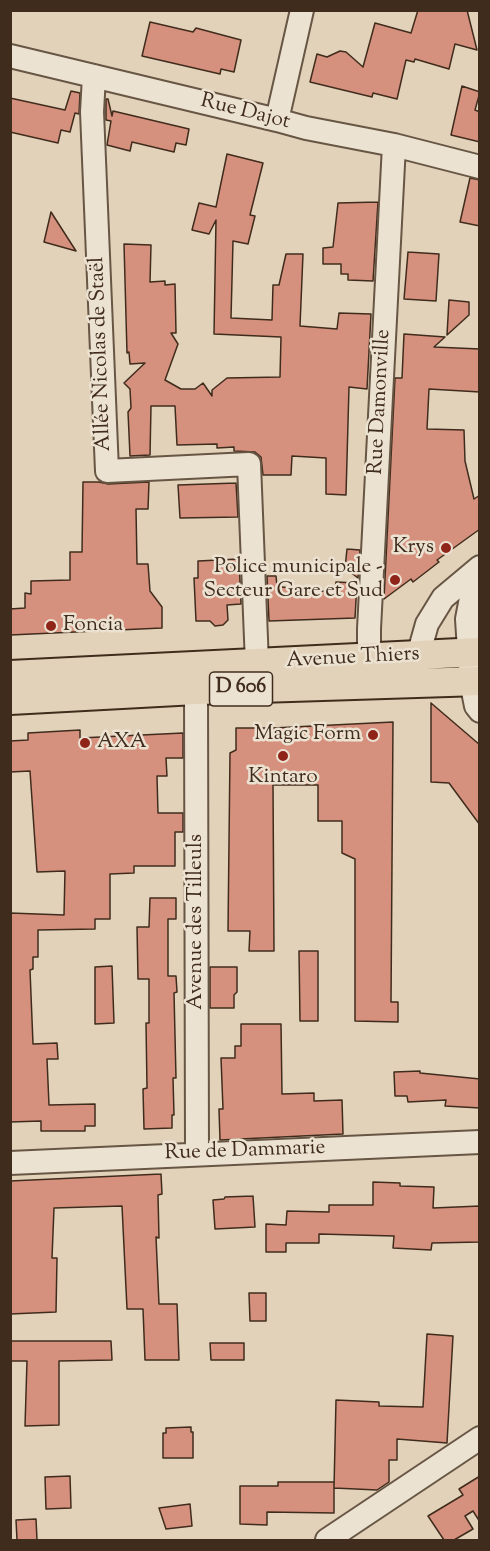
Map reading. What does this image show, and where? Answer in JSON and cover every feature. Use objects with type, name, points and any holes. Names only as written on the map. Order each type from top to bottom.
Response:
[{"type":"main road","name":"Avenue Thiers","points":[[10,675],[474,652]]},
{"type":"main road","name":"Avenue Thiers","points":[[10,700],[196,690],[476,681]]},
{"type":"street","points":[[277,120],[302,10]]},
{"type":"street","name":"Rue Dajot","points":[[10,56],[306,128],[480,167]]},
{"type":"street","name":"Allée Nicolas de Staël","points":[[94,76],[92,112],[106,471],[249,464],[257,664]]},
{"type":"street","name":"Rue Damonville","points":[[369,658],[394,146]]},
{"type":"street","points":[[418,656],[427,624],[443,598],[480,567]]},
{"type":"street","points":[[443,598],[475,592],[467,619],[474,652],[476,706],[480,711]]},
{"type":"street","name":"Avenue des Tilleuls","points":[[196,690],[197,1154]]},
{"type":"street","name":"Rue de Dammarie","points":[[10,1163],[480,1142]]},
{"type":"street","points":[[327,1540],[480,1438]]},
{"type":"building","points":[[418,10],[467,10],[477,50],[455,44],[449,69],[415,59],[414,62],[406,60],[397,99],[373,93],[372,97],[310,82],[317,54],[327,57],[340,51],[346,52],[363,67],[375,23],[411,33]]},
{"type":"building","points":[[150,22],[193,32],[196,28],[241,40],[234,72],[221,69],[220,74],[142,56]]},
{"type":"building","points":[[462,86],[480,92],[475,110],[480,112],[480,142],[451,135]]},
{"type":"building","points":[[71,91],[80,93],[79,114],[75,113],[70,132],[61,130],[58,143],[10,132],[10,98],[65,110]]},
{"type":"building","points":[[106,99],[108,99],[112,116],[113,111],[189,129],[186,145],[176,143],[174,152],[132,142],[130,151],[107,145],[111,121],[106,120]]},
{"type":"building","points":[[227,154],[263,163],[250,215],[255,216],[248,244],[233,241],[231,318],[272,320],[273,285],[279,285],[286,254],[303,254],[300,326],[337,329],[339,313],[371,314],[367,389],[349,387],[346,495],[326,494],[326,458],[292,456],[291,475],[263,475],[261,457],[255,452],[234,451],[234,447],[217,448],[217,444],[177,445],[175,406],[151,406],[150,455],[130,456],[128,412],[131,408],[130,389],[124,383],[145,363],[130,364],[129,352],[127,353],[124,244],[151,245],[150,282],[165,281],[165,285],[175,284],[176,333],[171,333],[178,344],[165,380],[181,389],[195,389],[203,383],[212,396],[212,390],[227,378],[280,377],[281,337],[214,334],[216,220],[209,234],[192,230],[199,203],[216,207]]},
{"type":"building","points":[[470,178],[480,180],[480,226],[460,222]]},
{"type":"building","points":[[378,202],[373,281],[348,280],[348,274],[341,274],[341,264],[323,264],[323,248],[333,247],[338,203]]},
{"type":"building","points":[[51,212],[76,251],[44,242]]},
{"type":"building","points":[[408,252],[439,254],[436,301],[404,299]]},
{"type":"building","points":[[449,300],[469,302],[469,315],[447,335]]},
{"type":"building","points":[[404,334],[445,337],[434,347],[480,349],[480,392],[429,389],[427,429],[464,430],[465,461],[474,499],[480,495],[480,529],[437,560],[439,562],[413,582],[411,579],[384,599],[395,378],[402,378]]},
{"type":"building","points":[[83,482],[108,484],[149,482],[148,509],[136,509],[137,564],[148,564],[150,591],[162,607],[162,628],[10,635],[10,609],[25,608],[25,593],[31,594],[31,581],[70,580],[70,552],[82,552]]},
{"type":"building","points":[[236,483],[238,517],[180,518],[178,485]]},
{"type":"building","points":[[347,549],[360,550],[358,578],[345,568]]},
{"type":"building","points":[[239,559],[241,604],[227,605],[228,620],[223,625],[215,626],[210,621],[196,621],[194,578],[198,578],[198,561]]},
{"type":"building","points":[[267,576],[276,576],[277,586],[294,589],[294,592],[327,591],[327,589],[335,589],[336,582],[357,583],[355,618],[269,621]]},
{"type":"building","points":[[431,703],[480,745],[480,825],[449,783],[431,782]]},
{"type":"building","points":[[393,722],[391,1002],[398,1002],[398,1022],[355,1021],[355,859],[342,853],[342,821],[318,821],[318,785],[273,785],[274,951],[249,951],[250,931],[228,931],[230,753],[236,750],[236,728]]},
{"type":"building","points":[[80,730],[80,738],[183,733],[183,758],[166,758],[167,776],[157,776],[158,813],[183,813],[183,832],[175,832],[175,866],[134,866],[134,873],[110,874],[110,919],[95,919],[95,929],[38,930],[38,957],[33,957],[33,969],[30,970],[33,1044],[57,1043],[58,1059],[47,1059],[49,1105],[95,1104],[95,1126],[85,1126],[85,1131],[41,1131],[41,1121],[10,1122],[10,913],[64,915],[65,871],[37,872],[30,771],[10,772],[10,741],[28,740],[28,733]]},
{"type":"building","points":[[150,898],[176,898],[176,919],[168,919],[168,976],[176,976],[177,992],[174,993],[176,1078],[173,1078],[172,1128],[144,1129],[143,1089],[147,1088],[146,1023],[149,1023],[149,979],[138,979],[137,927],[149,927]]},
{"type":"building","points":[[299,951],[318,951],[318,1021],[300,1021]]},
{"type":"building","points":[[112,966],[114,1023],[95,1024],[95,967]]},
{"type":"building","points":[[210,967],[237,967],[237,992],[234,995],[234,1008],[210,1008]]},
{"type":"building","points":[[241,1024],[281,1024],[282,1094],[314,1093],[314,1101],[342,1100],[343,1134],[220,1140],[219,1109],[223,1109],[221,1058],[235,1058],[235,1046],[241,1046]]},
{"type":"building","points":[[420,1071],[420,1073],[480,1079],[480,1108],[445,1106],[446,1100],[408,1102],[407,1096],[395,1096],[394,1072]]},
{"type":"building","points":[[161,1174],[162,1194],[158,1195],[159,1238],[156,1237],[159,1304],[177,1304],[179,1360],[145,1360],[143,1309],[127,1309],[122,1206],[54,1208],[52,1258],[57,1258],[56,1312],[10,1314],[10,1181]]},
{"type":"building","points":[[373,1182],[434,1187],[433,1208],[480,1206],[480,1242],[432,1243],[431,1250],[393,1248],[394,1236],[319,1234],[319,1243],[286,1243],[286,1252],[266,1252],[266,1224],[286,1225],[287,1211],[329,1212],[329,1205],[373,1205]]},
{"type":"building","points":[[253,1196],[255,1227],[215,1229],[213,1200]]},
{"type":"building","points":[[249,1293],[266,1293],[266,1321],[250,1321]]},
{"type":"building","points":[[427,1334],[453,1336],[447,1443],[397,1439],[397,1460],[389,1460],[389,1482],[377,1490],[334,1488],[336,1400],[379,1402],[379,1406],[423,1407]]},
{"type":"building","points":[[10,1341],[111,1341],[112,1360],[59,1361],[59,1425],[25,1426],[27,1361],[10,1361]]},
{"type":"building","points":[[210,1343],[244,1343],[244,1360],[211,1360]]},
{"type":"building","points":[[191,1427],[193,1458],[163,1458],[163,1433],[166,1433],[166,1428]]},
{"type":"building","points":[[70,1476],[71,1508],[46,1509],[45,1477]]},
{"type":"building","points":[[480,1476],[480,1522],[473,1511],[465,1516],[473,1529],[454,1540],[444,1540],[428,1516],[463,1495],[459,1489]]},
{"type":"building","points":[[278,1482],[334,1482],[334,1513],[267,1512],[267,1525],[240,1524],[240,1486],[278,1486]]},
{"type":"building","points":[[190,1504],[192,1526],[166,1529],[159,1508]]},
{"type":"building","points":[[36,1519],[37,1540],[17,1540],[16,1520]]},
{"type":"place","name":"Krys","points":[[446,548]]},
{"type":"place","name":"Police municipale - Secteur Gare et Sud","points":[[395,580]]},
{"type":"place","name":"Foncia","points":[[51,626]]},
{"type":"place","name":"Magic Form","points":[[373,735]]},
{"type":"place","name":"AXA","points":[[85,743]]},
{"type":"place","name":"Kintaro","points":[[283,756]]}]
